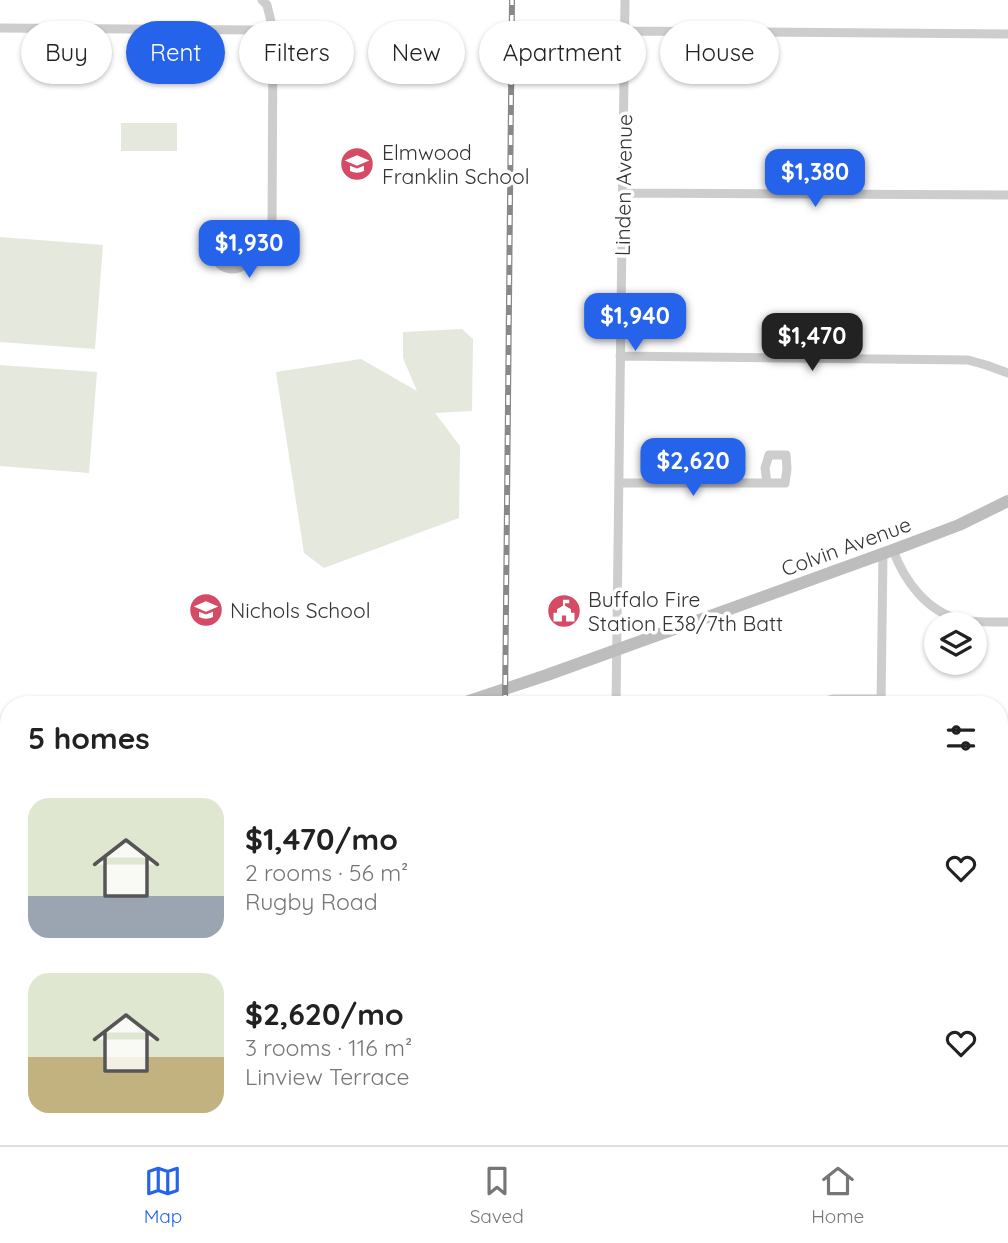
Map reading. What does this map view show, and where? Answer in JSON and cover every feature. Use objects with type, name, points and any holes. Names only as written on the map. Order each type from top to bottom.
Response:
[{"type":"street","points":[[262,0],[267,5],[271,21]]},
{"type":"street","name":"Linden Avenue","points":[[625,0],[625,21]]},
{"type":"street","points":[[0,28],[239,30]]},
{"type":"street","points":[[646,31],[1008,34]]},
{"type":"street","points":[[260,235],[255,255],[242,267],[229,269],[214,259],[213,241],[226,229],[244,229],[260,235],[272,229],[273,84]]},
{"type":"street","name":"Linden Avenue","points":[[616,696],[624,84]]},
{"type":"street","points":[[622,193],[1008,195]]},
{"type":"street","points":[[620,356],[968,360],[1008,373]]},
{"type":"street","points":[[619,483],[767,483]]},
{"type":"street","name":"Colvin Avenue","points":[[483,696],[888,552],[958,525],[1008,501]]},
{"type":"street","points":[[888,552],[909,582],[935,610],[961,620],[1008,622]]},
{"type":"street","points":[[881,696],[888,552]]},
{"type":"shaded area","points":[[121,123],[177,123],[177,151],[121,151]]},
{"type":"shaded area","points":[[232,233],[238,234],[246,242],[246,254],[238,262],[232,263],[226,262],[218,254],[217,248],[218,242],[226,234]]},
{"type":"shaded area","points":[[0,237],[103,245],[95,349],[0,342]]},
{"type":"shaded area","points":[[462,329],[473,339],[472,411],[435,413],[460,446],[459,518],[324,568],[304,553],[276,372],[361,359],[417,391],[403,358],[403,332]]},
{"type":"shaded area","points":[[0,365],[97,372],[89,473],[0,466]]},
{"type":"railway","points":[[505,696],[512,0]]},
{"type":"place","name":"Elmwood Franklin School","points":[[357,164]]},
{"type":"place","name":"Nichols School","points":[[206,610]]},
{"type":"place","name":"Buffalo Fire Station E38/7th Batt","points":[[564,611]]}]
